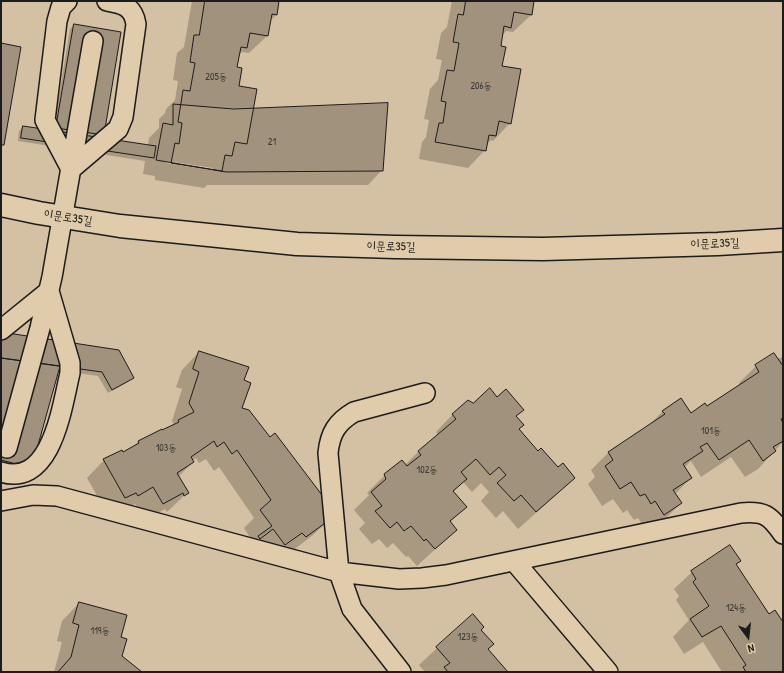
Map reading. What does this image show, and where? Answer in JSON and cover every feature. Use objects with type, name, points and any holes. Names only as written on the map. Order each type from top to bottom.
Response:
[{"type":"street","name":"이문로35길","points":[[1,205],[120,226],[297,244],[543,249],[718,244],[783,240]]},
{"type":"lane","points":[[67,1],[62,7],[57,22],[45,120],[71,169]]},
{"type":"lane","points":[[71,169],[118,129],[124,117],[136,24],[135,18],[126,6],[120,3],[107,1]]},
{"type":"lane","points":[[7,448],[49,291],[93,41]]},
{"type":"lane","points":[[1,330],[49,291]]},
{"type":"lane","points":[[1,472],[18,474],[28,470],[38,463],[54,438],[70,373],[70,363],[49,291]]},
{"type":"lane","points":[[401,672],[352,609],[339,572],[328,453],[329,440],[336,427],[344,418],[354,412],[425,393]]},
{"type":"lane","points":[[1,501],[33,495],[57,496],[339,572],[399,579],[446,575],[514,562],[741,513],[756,512],[769,517],[783,534]]},
{"type":"lane","points":[[514,562],[608,672]]},
{"type":"building","points":[[205,1],[279,1],[277,15],[272,14],[268,36],[250,33],[247,48],[241,47],[237,67],[242,68],[239,86],[257,89],[247,144],[235,142],[232,156],[225,155],[222,171],[171,163],[175,143],[179,144],[182,123],[178,122],[183,90],[190,91],[195,63],[190,62],[194,35],[199,35]]},
{"type":"building","points":[[466,1],[534,1],[532,15],[514,12],[511,28],[504,26],[501,46],[506,47],[502,66],[521,69],[511,124],[499,121],[496,136],[489,135],[486,151],[435,142],[439,123],[443,123],[446,102],[441,101],[447,70],[454,71],[459,43],[453,42],[458,14],[463,15]]},
{"type":"building","points":[[74,24],[121,32],[104,135],[56,128]]},
{"type":"building","points":[[1,43],[21,47],[4,145],[1,145]]},
{"type":"building","points":[[388,103],[383,171],[226,172],[156,160],[163,123],[173,125],[173,104],[233,109]]},
{"type":"building","points":[[23,126],[156,146],[154,158],[21,138]]},
{"type":"building","points":[[1,332],[119,350],[134,378],[112,390],[102,372],[1,358]]},
{"type":"building","points":[[199,351],[249,367],[244,380],[251,383],[242,408],[249,410],[270,437],[275,433],[328,503],[332,518],[306,537],[302,533],[285,545],[273,529],[260,539],[258,536],[272,526],[260,510],[271,500],[237,450],[232,454],[224,442],[217,447],[214,441],[191,457],[194,462],[177,473],[189,493],[184,496],[183,493],[163,504],[153,487],[138,496],[136,493],[125,498],[103,459],[122,450],[123,452],[139,443],[138,441],[179,422],[178,420],[194,412],[189,403],[199,372],[193,369]]},
{"type":"building","points":[[774,353],[783,366],[783,418],[781,419],[783,423],[783,441],[773,447],[776,451],[763,461],[749,440],[719,460],[707,443],[700,447],[703,451],[683,464],[692,478],[673,490],[682,503],[664,515],[655,501],[651,504],[645,494],[640,496],[631,482],[620,489],[605,466],[613,460],[608,452],[665,414],[662,411],[681,398],[691,413],[705,403],[707,406],[759,372],[755,365]]},
{"type":"building","points":[[1,358],[60,366],[35,456],[24,466],[1,460]]},
{"type":"building","points":[[490,388],[497,397],[506,389],[524,410],[516,416],[524,425],[519,429],[538,451],[541,448],[558,467],[563,463],[575,478],[536,512],[521,495],[514,501],[497,483],[506,475],[499,467],[490,475],[476,459],[461,472],[467,479],[453,491],[467,507],[450,521],[457,530],[435,549],[426,539],[424,541],[411,526],[404,531],[397,522],[390,528],[375,511],[382,506],[371,492],[386,479],[384,474],[402,460],[407,466],[421,455],[418,451],[456,419],[452,414],[468,400],[473,403]]},
{"type":"building","points":[[730,545],[741,561],[736,564],[769,614],[775,610],[783,622],[783,672],[746,672],[743,667],[746,665],[721,626],[702,637],[690,619],[709,606],[693,582],[696,579],[691,571]]},
{"type":"building","points":[[79,602],[127,615],[121,637],[127,639],[122,656],[142,672],[58,672],[71,657],[79,625],[73,623]]},
{"type":"building","points":[[473,614],[484,627],[481,630],[494,644],[488,649],[508,672],[448,672],[444,667],[450,663],[436,647]]}]
